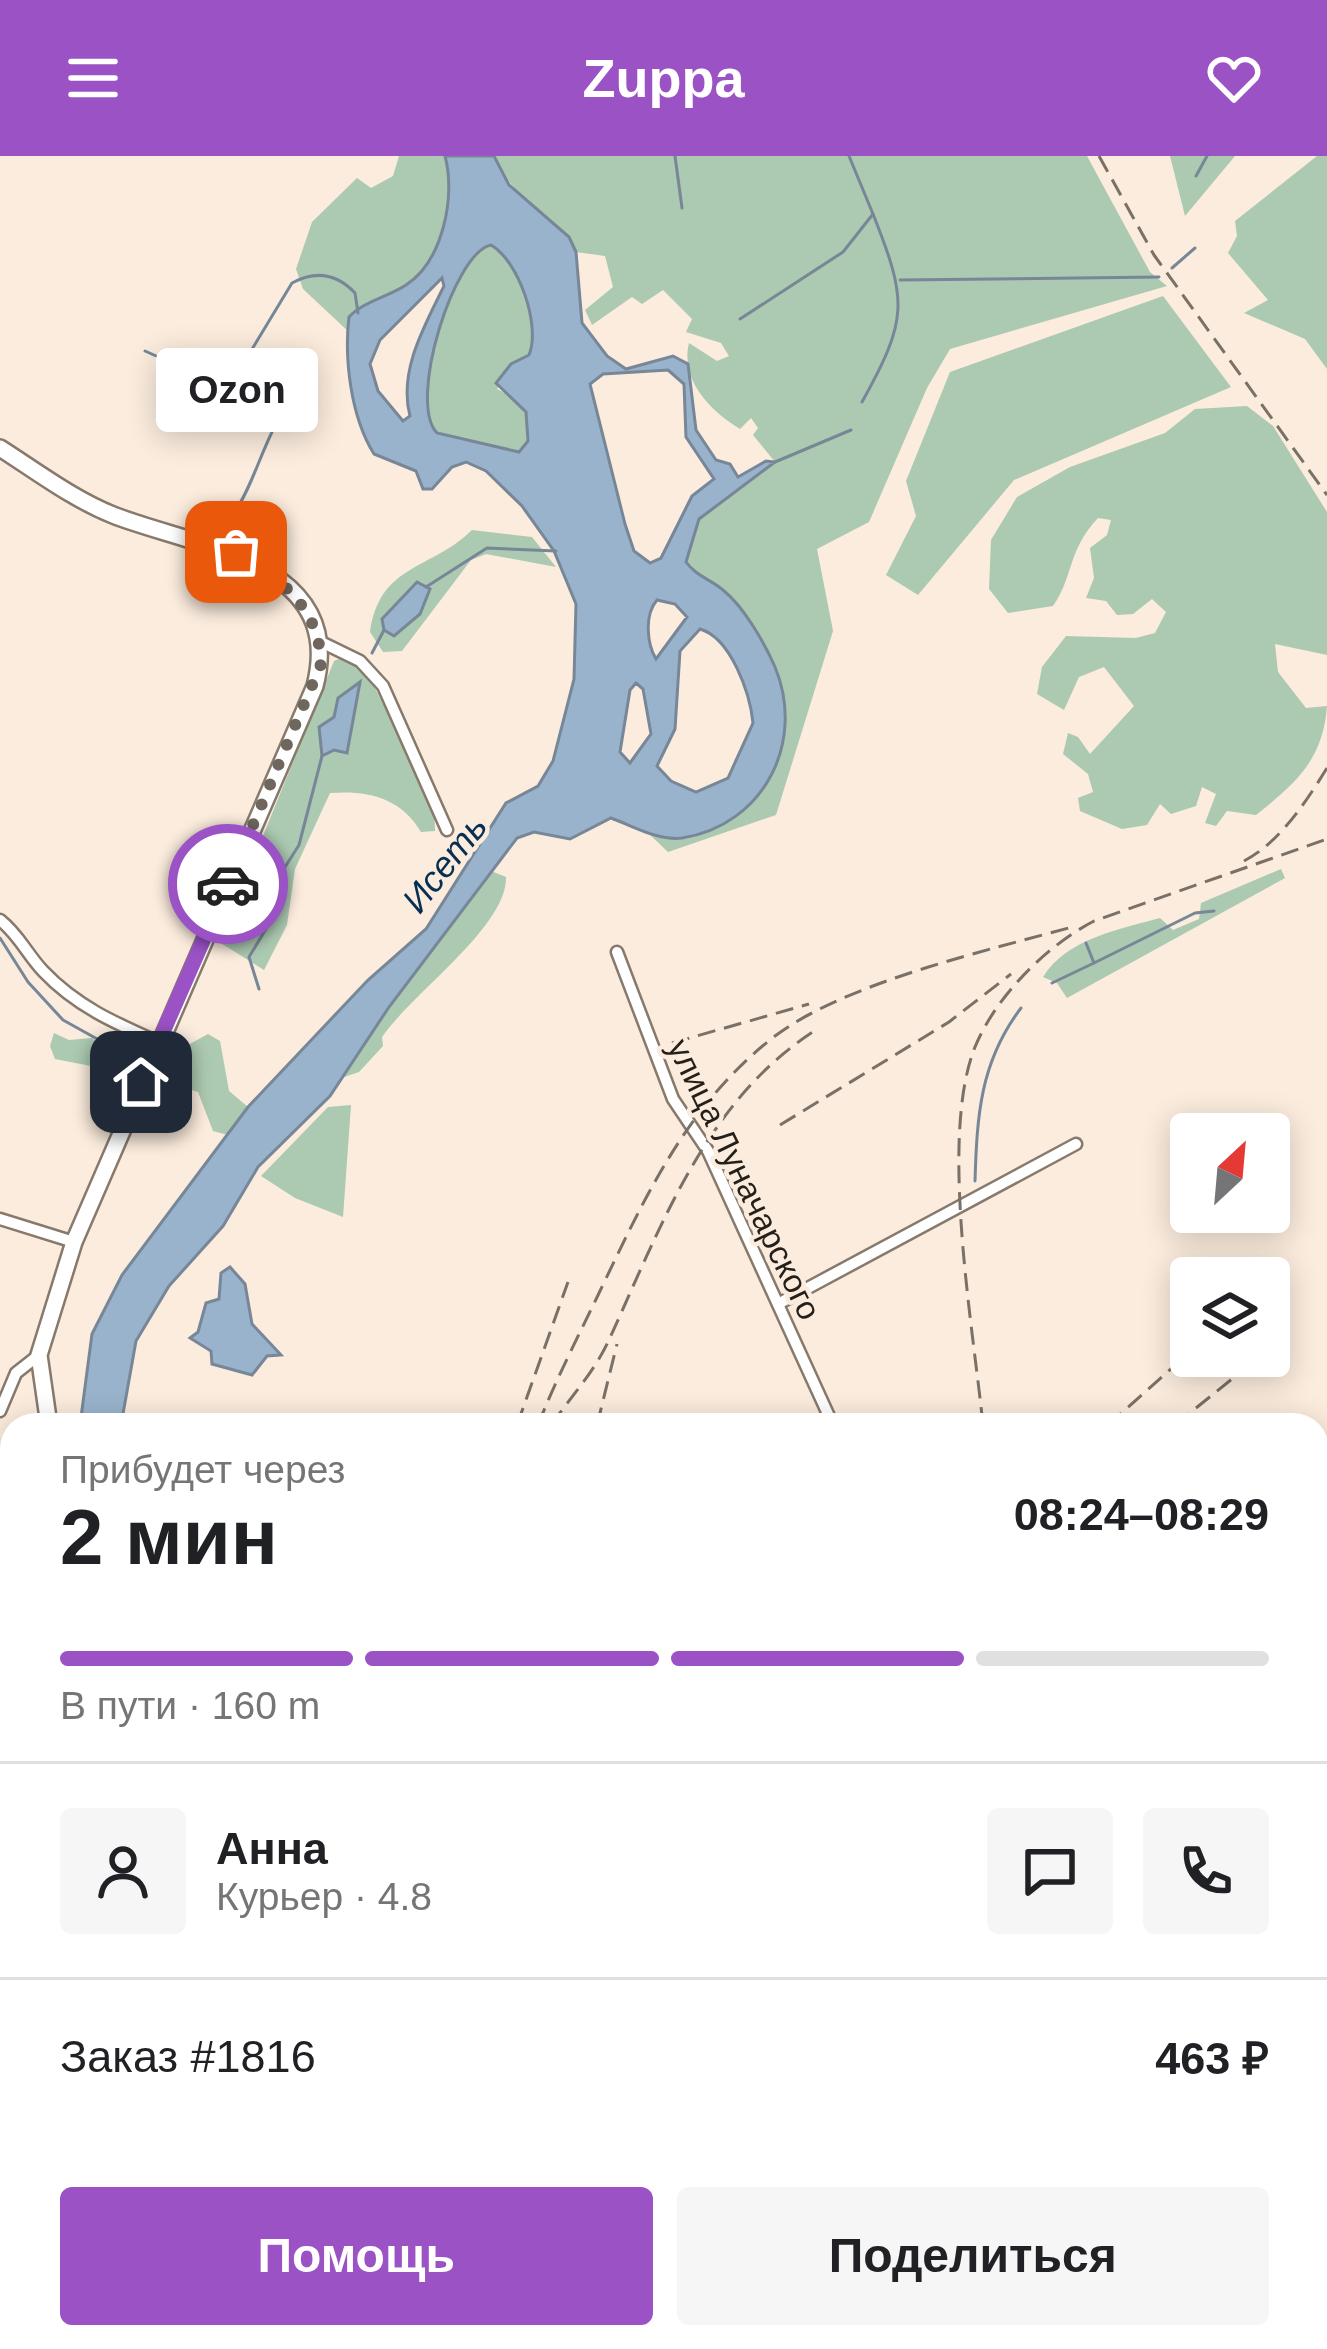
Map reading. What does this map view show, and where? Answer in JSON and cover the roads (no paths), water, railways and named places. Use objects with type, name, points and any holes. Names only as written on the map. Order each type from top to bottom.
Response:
[{"type":"main road","points":[[0,448],[102,510],[236,552],[267,571],[310,616],[321,642],[315,686],[74,1242],[39,1355],[47,1413]]},
{"type":"street","points":[[321,642],[360,661],[383,686],[447,830]]},
{"type":"street","points":[[0,920],[22,938],[39,968],[85,1008],[158,1042]]},
{"type":"street","name":"улица Луначарского","points":[[617,952],[673,1099],[708,1150],[828,1413]]},
{"type":"street","points":[[778,1304],[1076,1144]]},
{"type":"street","points":[[0,1219],[74,1242]]},
{"type":"street","points":[[0,1411],[16,1373],[39,1355]]},
{"type":"water","points":[[445,156],[494,156],[509,185],[569,237],[576,252],[582,323],[607,356],[626,369],[673,356],[688,364],[696,430],[716,460],[730,464],[738,477],[766,461],[775,462],[699,519],[686,562],[738,606],[770,657],[783,695],[781,751],[756,798],[711,830],[682,838],[664,837],[611,818],[570,839],[534,832],[517,838],[389,1007],[330,1096],[258,1167],[223,1226],[169,1286],[136,1341],[123,1413],[82,1413],[92,1334],[122,1275],[248,1107],[368,980],[426,929],[506,803],[538,786],[553,761],[574,679],[576,604],[554,551],[522,506],[486,471],[466,462],[452,467],[432,489],[423,489],[416,471],[374,454],[351,388],[349,317],[419,274],[438,244],[449,190]],"holes":[[[491,245],[510,265],[530,312],[529,355],[511,364],[496,383],[526,412],[528,441],[519,452],[437,433],[429,416],[431,362],[450,299],[477,254]],[[442,278],[444,286],[410,365],[410,416],[403,421],[378,391],[370,364],[380,340]],[[668,370],[684,384],[686,437],[714,479],[692,496],[661,558],[650,563],[634,551],[590,384],[603,374]],[[657,600],[675,604],[687,617],[656,659],[648,629]],[[700,629],[721,643],[743,682],[753,723],[728,778],[696,792],[671,781],[657,766],[675,729],[680,651]],[[636,683],[643,689],[651,734],[630,763],[620,752],[630,690]]]},
{"type":"water","points":[[417,582],[430,589],[420,614],[394,636],[384,630],[382,619]]},
{"type":"water","points":[[360,682],[347,753],[334,750],[322,756],[319,727],[334,717],[338,698]]},
{"type":"water","points":[[230,1267],[245,1284],[252,1324],[281,1355],[267,1356],[252,1375],[212,1364],[211,1351],[190,1338],[198,1332],[206,1303],[219,1299],[221,1273]]},
{"type":"waterway","points":[[675,156],[682,208]]},
{"type":"waterway","points":[[740,319],[843,252],[873,214],[849,156]]},
{"type":"waterway","points":[[1196,176],[1207,156]]},
{"type":"waterway","points":[[862,402],[888,350],[898,310],[893,269],[873,214]]},
{"type":"waterway","points":[[1172,268],[1195,248]]},
{"type":"waterway","points":[[233,515],[276,424],[228,389],[292,283],[309,276],[333,278],[355,293],[358,313]]},
{"type":"waterway","points":[[900,280],[1159,277]]},
{"type":"waterway","points":[[145,351],[225,387]]},
{"type":"waterway","points":[[775,462],[851,430]]},
{"type":"waterway","points":[[426,587],[487,548],[556,551]]},
{"type":"waterway","points":[[372,653],[384,630]]},
{"type":"waterway","points":[[259,989],[249,957],[272,919],[273,886],[299,845],[322,756]]},
{"type":"waterway","points":[[1086,943],[1094,963],[1195,913],[1214,911]]},
{"type":"waterway","points":[[0,938],[28,982],[63,1020],[135,1060]]},
{"type":"waterway","points":[[1052,983],[1094,963]]},
{"type":"waterway","points":[[975,1181],[983,1090],[997,1049],[1021,1008]]},
{"type":"railway","points":[[1099,156],[1154,255],[1327,495]]},
{"type":"railway","points":[[1244,861],[1281,832],[1327,768]]},
{"type":"railway","points":[[982,1413],[959,1180],[965,1085],[984,1028],[1024,974],[1094,921],[1327,839]]},
{"type":"railway","points":[[543,1413],[653,1186],[694,1121],[744,1062],[775,1036],[840,999],[962,957],[1076,926]]},
{"type":"railway","points":[[780,1125],[949,1022],[1011,974]]},
{"type":"railway","points":[[672,1043],[809,1004]]},
{"type":"railway","points":[[560,1413],[602,1353],[668,1211],[717,1128],[746,1090],[819,1028]]},
{"type":"railway","points":[[521,1413],[568,1282]]},
{"type":"railway","points":[[600,1413],[617,1344]]},
{"type":"railway","points":[[1121,1413],[1170,1370]]},
{"type":"railway","points":[[1190,1413],[1234,1377]]},
{"type":"place","name":"Ozon","points":[[236,552]]},
{"type":"water label","name":"Исеть","points":[[444,863]]}]
